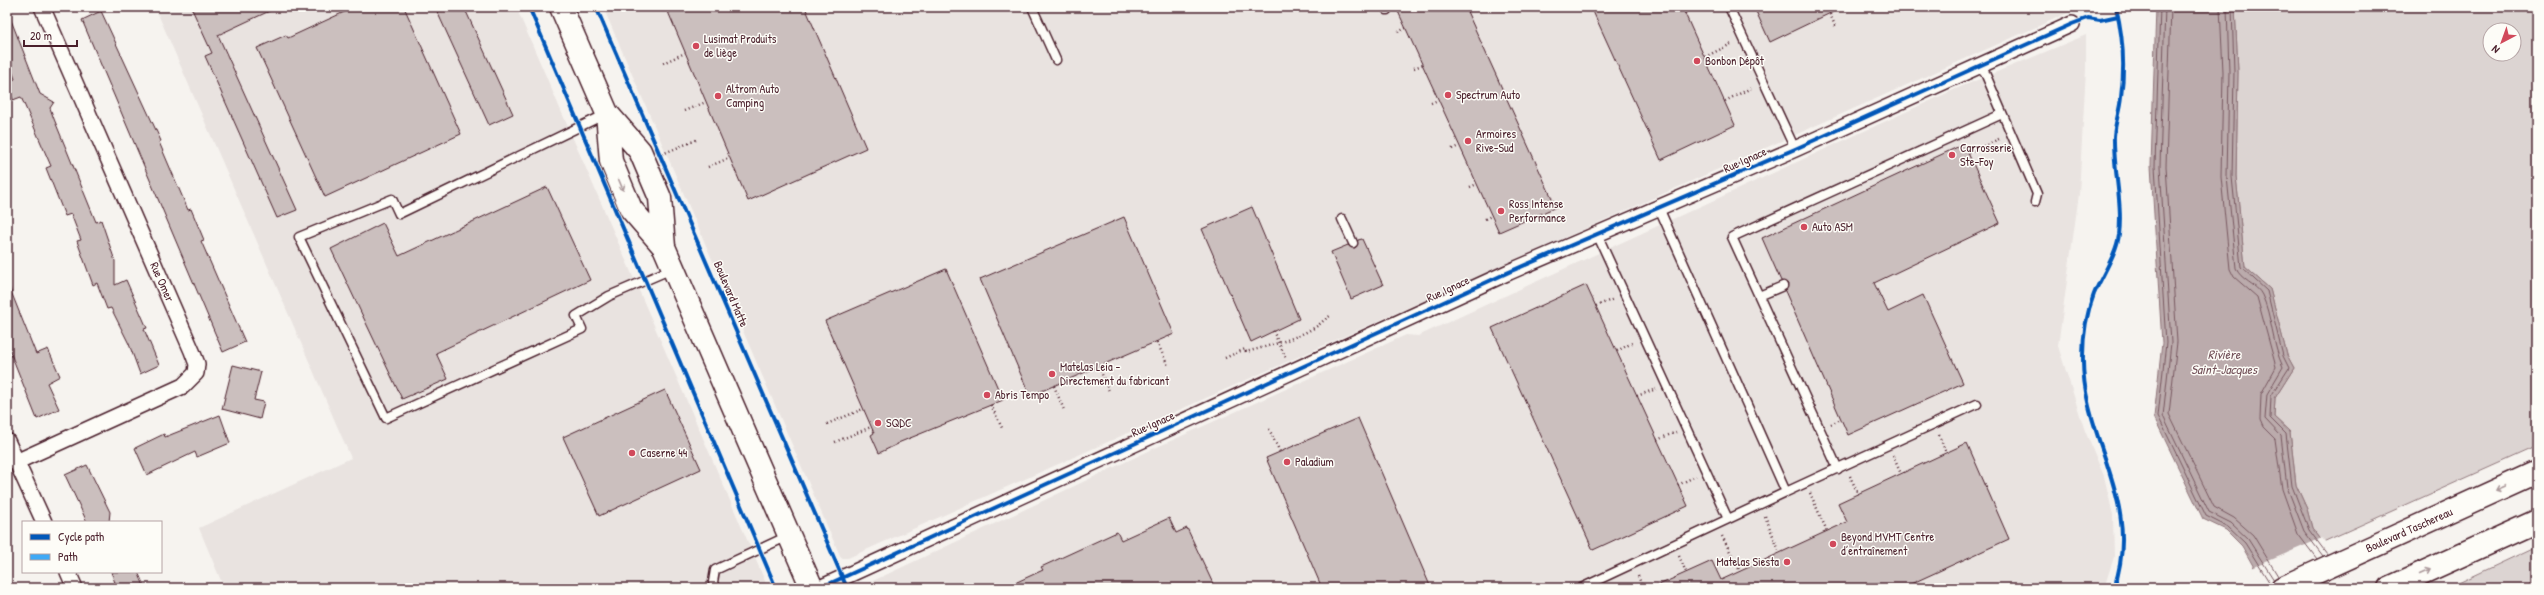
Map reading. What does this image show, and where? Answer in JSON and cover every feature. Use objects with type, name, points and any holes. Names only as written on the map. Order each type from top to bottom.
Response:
[{"type":"main road","points":[[561,7],[607,113],[640,151],[660,198],[664,247]]},
{"type":"main road","points":[[607,113],[611,161],[631,209],[664,247],[812,588]]},
{"type":"main road","name":"Boulevard Taschereau","points":[[2282,588],[2537,472]]},
{"type":"main road","points":[[2389,588],[2537,521]]},
{"type":"street","name":"Rue Omer","points":[[16,462],[183,386],[196,373],[196,364],[192,351],[42,7]]},
{"type":"street","name":"Rue Ignace","points":[[820,588],[1510,272],[1795,149],[1982,66],[2072,24]]},
{"type":"street","points":[[7,440],[44,521]]},
{"type":"street","points":[[68,573],[75,588]]},
{"type":"lane","points":[[1032,7],[1056,60]]},
{"type":"lane","points":[[1729,7],[1795,149]]},
{"type":"lane","points":[[1982,66],[2037,194],[2035,202]]},
{"type":"lane","points":[[607,113],[399,214],[392,199],[299,237],[386,418],[582,329],[576,316],[609,296],[674,268]]},
{"type":"lane","points":[[1842,468],[1732,237],[2002,114]]},
{"type":"lane","points":[[1659,208],[1786,492]]},
{"type":"lane","points":[[1342,219],[1353,243]]},
{"type":"lane","points":[[1597,234],[1728,519]]},
{"type":"lane","points":[[1759,296],[1783,286]]},
{"type":"lane","points":[[1581,588],[1978,404]]},
{"type":"lane","points":[[715,588],[713,582],[715,570],[789,536]]},
{"type":"path","points":[[1685,12],[1696,7]]},
{"type":"path","points":[[1830,14],[1836,28]]},
{"type":"path","points":[[1398,32],[1406,28]]},
{"type":"path","points":[[1705,57],[1744,38]]},
{"type":"path","points":[[663,63],[685,53]]},
{"type":"path","points":[[1414,68],[1422,65]]},
{"type":"path","points":[[1725,101],[1764,82]]},
{"type":"path","points":[[1431,103],[1438,100]]},
{"type":"path","points":[[684,111],[706,102]]},
{"type":"path","points":[[1968,153],[2011,134]]},
{"type":"path","points":[[660,155],[696,140]]},
{"type":"path","points":[[1452,149],[1459,146]]},
{"type":"path","points":[[658,149],[663,162]]},
{"type":"path","points":[[708,167],[729,158]]},
{"type":"path","points":[[1470,187],[1476,184]]},
{"type":"path","points":[[1485,219],[1491,216]]},
{"type":"path","points":[[1596,306],[1604,304]]},
{"type":"path","points":[[1225,358],[1245,349],[1246,352],[1279,343],[1314,328],[1320,321],[1330,316]]},
{"type":"path","points":[[1274,331],[1281,347]]},
{"type":"path","points":[[1157,342],[1168,366]]},
{"type":"path","points":[[1617,351],[1624,348]]},
{"type":"path","points":[[1098,367],[1109,391]]},
{"type":"path","points":[[1054,386],[1064,410]]},
{"type":"path","points":[[1637,396],[1644,393]]},
{"type":"path","points":[[991,404],[1002,428]]},
{"type":"path","points":[[827,424],[863,409]]},
{"type":"path","points":[[1934,424],[1946,453]]},
{"type":"path","points":[[835,442],[871,427]]},
{"type":"path","points":[[1269,429],[1280,452]]},
{"type":"path","points":[[1657,440],[1664,437]]},
{"type":"path","points":[[1888,446],[1901,474]]},
{"type":"path","points":[[1842,468],[1858,494]]},
{"type":"path","points":[[1678,485],[1684,482]]},
{"type":"path","points":[[1806,484],[1827,531]]},
{"type":"path","points":[[1760,505],[1780,553]]},
{"type":"path","points":[[1717,525],[1740,571]]},
{"type":"path","points":[[1674,545],[1686,572]]},
{"type":"shaded area","points":[[155,7],[516,7],[768,588],[224,588],[199,528],[351,458]]},
{"type":"shaded area","points":[[603,7],[2081,7],[848,558],[841,558]]},
{"type":"shaded area","points":[[2235,7],[2537,7],[2537,446],[2323,542],[2312,528],[2307,509],[2296,485],[2290,432],[2274,417],[2275,398],[2294,368],[2287,355],[2270,289],[2245,267],[2236,176],[2238,72]]},
{"type":"shaded area","points":[[2086,35],[2086,69],[2079,194],[2058,346],[2085,431],[2104,476],[2113,515],[2114,557],[2104,588],[858,588],[1155,448],[1406,335],[1418,336],[1958,88]]},
{"type":"shaded area","points":[[2537,546],[2537,588],[2448,588]]},
{"type":"water","name":"Rivière Saint-Jacques","points":[[2156,7],[2235,7],[2238,72],[2236,176],[2245,267],[2270,289],[2287,355],[2294,368],[2275,398],[2274,417],[2290,432],[2296,485],[2307,509],[2312,528],[2323,542],[2256,571],[2242,546],[2226,530],[2203,519],[2154,417],[2162,343],[2151,166]]},
{"type":"pier","points":[[2322,538],[2363,588],[2266,588],[2252,568]]},
{"type":"building","points":[[191,7],[278,7],[218,35],[297,210],[277,218],[205,56],[212,53]]},
{"type":"building","points":[[355,7],[404,7],[461,134],[325,197],[257,48],[286,35],[288,38]]},
{"type":"building","points":[[435,7],[464,7],[513,114],[489,125]]},
{"type":"building","points":[[666,7],[805,7],[866,148],[748,201]]},
{"type":"building","points":[[1396,7],[1465,7],[1556,207],[1499,232]]},
{"type":"building","points":[[1591,7],[1682,7],[1735,125],[1661,160]]},
{"type":"building","points":[[1754,7],[1843,7],[1770,42]]},
{"type":"building","points":[[7,10],[40,94],[54,102],[50,108],[96,222],[101,220],[115,261],[115,285],[126,280],[147,328],[144,329],[159,365],[140,374],[129,344],[111,308],[107,309],[97,283],[93,285],[77,241],[81,240],[71,214],[65,216],[46,168],[51,166],[21,97],[13,100],[7,82],[15,79],[7,57]]},
{"type":"building","points":[[101,11],[161,141],[159,142],[188,210],[191,209],[204,240],[201,241],[245,342],[223,352],[82,20]]},
{"type":"building","points":[[1964,144],[2000,223],[1874,283],[1888,312],[1923,295],[1963,383],[1848,435],[1785,291],[1788,284],[1781,281],[1762,238]]},
{"type":"building","points":[[547,187],[590,280],[436,353],[448,379],[402,399],[331,249],[383,223],[399,256]]},
{"type":"building","points":[[1252,207],[1299,319],[1251,342],[1202,229]]},
{"type":"building","points":[[1124,217],[1174,334],[1030,396],[980,279]]},
{"type":"building","points":[[1362,239],[1383,285],[1351,299],[1331,252],[1348,245],[1355,248],[1358,240]]},
{"type":"building","points":[[946,269],[1003,400],[898,443],[879,453],[871,435],[874,433],[825,321]]},
{"type":"building","points":[[8,284],[36,354],[48,349],[60,376],[47,383],[59,409],[37,419],[7,344]]},
{"type":"building","points":[[1586,285],[1688,506],[1593,550],[1492,328]]},
{"type":"building","points":[[233,365],[261,372],[254,400],[264,402],[260,419],[222,409]]},
{"type":"building","name":"Caserne 44","points":[[665,390],[701,469],[599,516],[563,437]]},
{"type":"building","points":[[220,415],[230,443],[197,457],[195,452],[147,475],[135,448],[164,434],[165,437]]},
{"type":"building","points":[[1358,418],[1431,588],[1322,588],[1266,458]]},
{"type":"building","points":[[1967,443],[2009,539],[1902,588],[1652,588],[1712,561],[1721,580],[1847,522],[1838,503]]},
{"type":"building","points":[[87,465],[110,512],[109,521],[87,521],[65,475]]},
{"type":"building","points":[[1169,518],[1176,533],[1187,528],[1215,588],[1004,588],[1043,570],[1041,567],[1117,532],[1121,540]]},
{"type":"building","points":[[111,573],[138,573],[145,588],[117,588]]},
{"type":"marked path","points":[[2086,7],[2088,18]]},
{"type":"cycle path","points":[[529,7],[776,588]]},
{"type":"cycle path","name":"Boulevard Matte","points":[[596,7],[847,588]]},
{"type":"cycle path","points":[[2114,588],[2121,556],[2122,526],[2117,498],[2091,415],[2085,386],[2083,348],[2089,308],[2115,250],[2119,235],[2120,210],[2114,136],[2122,86],[2123,63],[2122,41],[2116,7]]},
{"type":"cycle path","points":[[820,588],[1509,272],[1795,149],[2072,24],[2088,18],[2100,20],[2118,16]]},
{"type":"place","name":"Lusimat Produits de liège","points":[[696,46]]},
{"type":"place","name":"Bonbon Dépôt","points":[[1697,61]]},
{"type":"place","name":"Spectrum Auto","points":[[1448,95]]},
{"type":"place","name":"Altrom Auto Camping","points":[[718,96]]},
{"type":"place","name":"Armoires Rive-Sud","points":[[1468,141]]},
{"type":"place","name":"Carrosserie Ste-Foy","points":[[1952,155]]},
{"type":"place","name":"Ross Intense Performance","points":[[1501,211]]},
{"type":"place","name":"Auto ASM","points":[[1804,227]]},
{"type":"place","name":"Matelas Leia - Directement du fabricant","points":[[1052,374]]},
{"type":"place","name":"Abris Tempo","points":[[987,395]]},
{"type":"place","name":"SQDC","points":[[878,423]]},
{"type":"place","name":"Caserne 44","points":[[632,453]]},
{"type":"place","name":"Paladium","points":[[1287,462]]},
{"type":"place","name":"Beyond MVMT Centre d’entraînement","points":[[1833,544]]},
{"type":"place","name":"Matelas Siesta","points":[[1787,562]]}]
